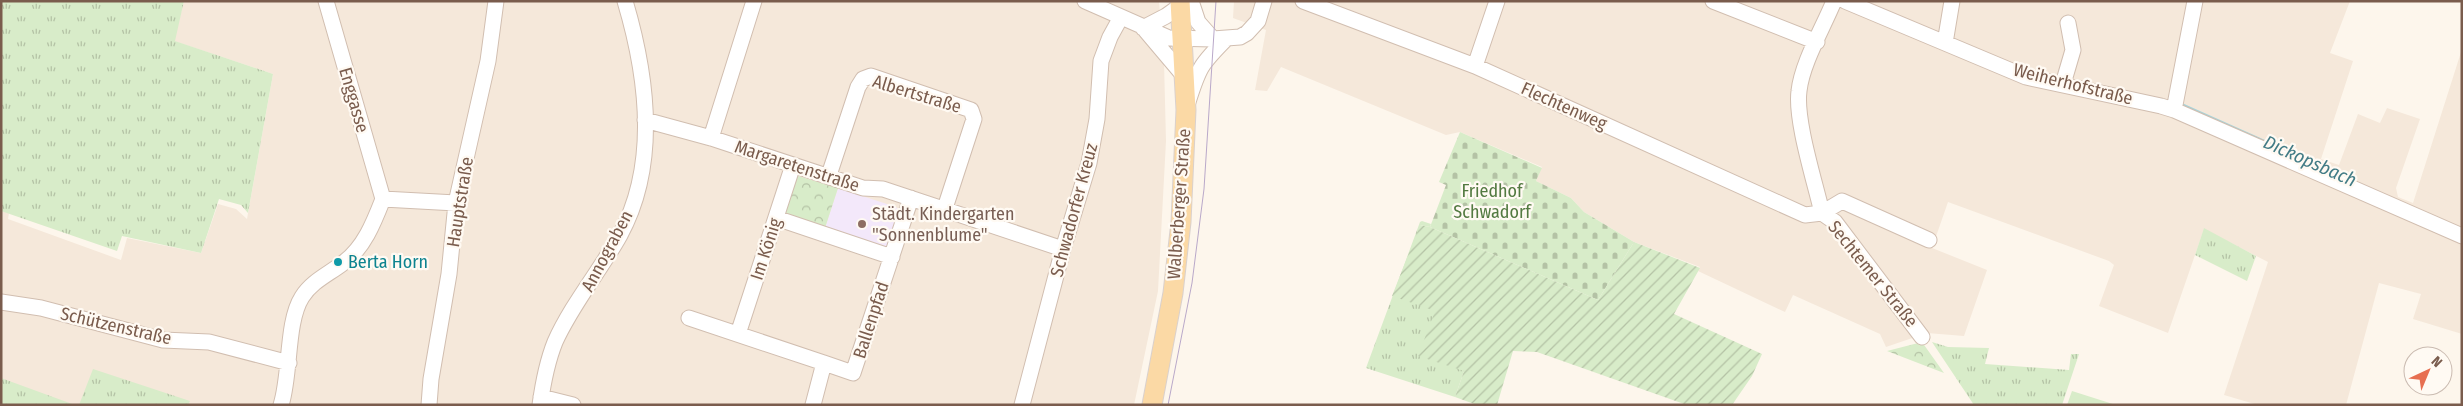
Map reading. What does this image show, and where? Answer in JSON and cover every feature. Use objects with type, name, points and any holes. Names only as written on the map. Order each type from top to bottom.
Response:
[{"type":"main road","name":"Walberberger Straße","points":[[1152,405],[1173,293],[1179,240],[1186,110],[1191,73],[1182,39],[1183,3]]},
{"type":"street","name":"Enggasse","points":[[326,1],[383,199]]},
{"type":"street","name":"Hauptstraße","points":[[429,405],[431,379],[449,274],[456,202],[488,61],[496,1]]},
{"type":"street","name":"Annograben","points":[[541,401],[545,375],[555,343],[621,234],[630,211],[644,156],[645,120],[639,60],[625,1]]},
{"type":"street","points":[[711,138],[754,1]]},
{"type":"street","points":[[1085,1],[1143,28],[1169,38],[1182,39],[1240,37],[1253,28],[1264,1]]},
{"type":"street","name":"Flechtenweg","points":[[1303,1],[1475,66],[1805,215],[1822,213]]},
{"type":"street","points":[[1475,66],[1497,1]]},
{"type":"street","points":[[1713,1],[1753,8],[1817,42]]},
{"type":"street","name":"Sechtemer Straße","points":[[1834,1],[1800,85],[1799,111],[1822,213],[1835,222],[1922,337]]},
{"type":"street","name":"Weiherhofstraße","points":[[1845,1],[2026,77],[2174,110],[2462,236]]},
{"type":"street","points":[[1945,43],[1952,1]]},
{"type":"street","points":[[2174,110],[2195,1]]},
{"type":"street","points":[[1143,28],[1166,16],[1183,3],[1198,22],[1220,39]]},
{"type":"street","name":"Schwadorfer Kreuz","points":[[1022,405],[1063,249],[1089,163],[1097,119],[1101,61],[1110,36],[1121,17]]},
{"type":"street","points":[[2064,84],[2074,50],[2068,23]]},
{"type":"street","points":[[1143,28],[1191,73],[1220,39]]},
{"type":"street","name":"Albertstraße","points":[[829,175],[858,87],[863,79],[871,76],[971,110],[974,119],[945,208]]},
{"type":"street","name":"Margaretenstraße","points":[[645,120],[711,138],[829,175],[863,188],[883,189],[945,208],[1063,249]]},
{"type":"street","name":"Im König","points":[[738,334],[793,165]]},
{"type":"street","name":"Ballenpfad","points":[[824,364],[853,373],[912,198]]},
{"type":"street","points":[[280,405],[288,378],[295,313],[302,296],[316,282],[356,252],[374,223],[383,199],[456,202]]},
{"type":"street","name":"Sechtemer Straße","points":[[1822,213],[1842,201],[1929,240]]},
{"type":"street","points":[[776,218],[892,257]]},
{"type":"street","name":"Schützenstraße","points":[[1,302],[41,308],[163,340],[209,342],[289,363]]},
{"type":"street","points":[[689,318],[824,364],[813,405]]},
{"type":"street","points":[[541,401],[573,405]]},
{"type":"shaded area","points":[[184,1],[1159,1],[1164,62],[1166,141],[1158,291],[1134,405],[1,405],[1,211],[9,213],[8,219],[121,260],[127,238],[201,253],[218,204],[236,209],[247,219],[273,74],[174,41]]},
{"type":"shaded area","points":[[1234,1],[2350,1],[2330,53],[2353,61],[2321,159],[2339,165],[2358,114],[2380,123],[2387,108],[2420,119],[2396,188],[2398,197],[2413,203],[2462,49],[2462,334],[2413,319],[2421,294],[2379,283],[2346,405],[2258,405],[2224,395],[2268,262],[2204,229],[2168,333],[2099,306],[2114,265],[2109,261],[1948,202],[1932,248],[1987,270],[1964,336],[1927,333],[1886,347],[1880,334],[1793,295],[1785,312],[1698,271],[1700,267],[1634,242],[1584,212],[1571,198],[1536,181],[1542,167],[1460,132],[1446,135],[1281,67],[1267,91],[1255,90],[1266,30],[1233,18]]},
{"type":"shaded area","name":"Städt. Kindergarten \"Sonnenblume\"","points":[[838,188],[896,207],[899,210],[888,250],[824,231]]},
{"type":"green space","points":[[1,1],[184,1],[175,41],[273,74],[248,213],[241,205],[219,199],[201,253],[122,236],[117,251],[1,211]]},
{"type":"green space","name":"Friedhof Schwadorf","points":[[1460,132],[1542,168],[1536,181],[1571,198],[1584,212],[1634,242],[1598,300],[1430,227],[1446,185],[1439,182]]},
{"type":"green space","points":[[798,176],[838,188],[824,231],[783,217],[795,178]]},
{"type":"green space","points":[[1420,222],[1431,224],[1430,227],[1420,225],[1435,311],[1464,371],[1455,397],[1366,368]]},
{"type":"green space","points":[[1420,225],[1430,227],[1598,300],[1634,242],[1700,268],[1674,314],[1762,354],[1752,376],[1732,405],[1687,405],[1537,352],[1513,351],[1497,405],[1477,405],[1455,397],[1464,371],[1418,356],[1435,311],[1392,296]]},
{"type":"green space","points":[[2204,228],[2256,256],[2247,281],[2195,255]]},
{"type":"green space","points":[[1922,342],[1944,373],[1887,351]]},
{"type":"green space","points":[[1932,342],[1948,347],[1989,348],[1985,364],[2069,370],[2071,354],[2079,354],[2062,405],[1974,405]]},
{"type":"green space","points":[[93,369],[190,401],[188,405],[79,405]]},
{"type":"green space","points":[[1,378],[75,405],[1,405]]},
{"type":"green space","points":[[2072,391],[2116,405],[2067,405]]},
{"type":"waterway","name":"Dickopsbach","points":[[2183,105],[2315,164]]},
{"type":"tram line","points":[[1168,405],[1192,283],[1204,189],[1216,1]]},
{"type":"place","name":"Städt. Kindergarten \"Sonnenblume\"","points":[[862,224]]},
{"type":"place","name":"Berta Horn","points":[[338,262]]}]
